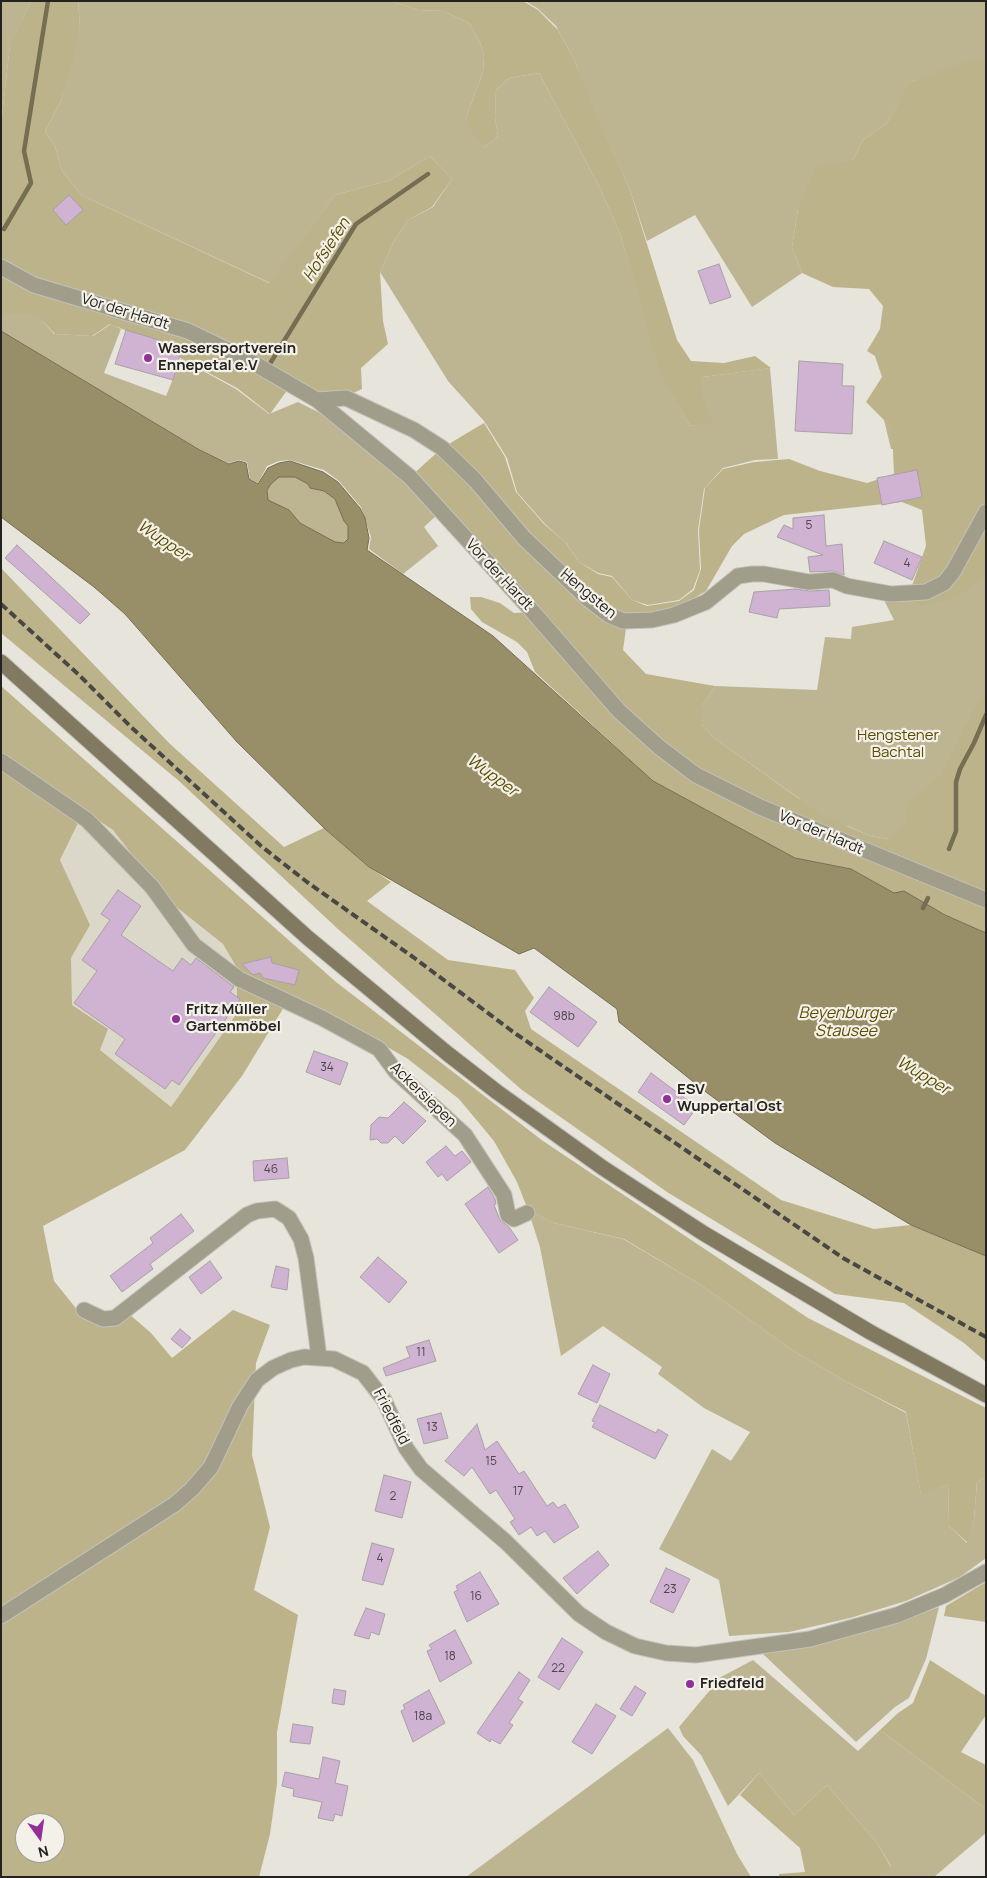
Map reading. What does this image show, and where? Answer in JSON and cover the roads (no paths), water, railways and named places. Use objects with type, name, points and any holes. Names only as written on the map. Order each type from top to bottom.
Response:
[{"type":"main road","points":[[1,662],[308,938],[497,1092],[604,1168],[703,1233],[870,1332],[986,1395]]},
{"type":"street","name":"Vor der Hardt","points":[[2,265],[34,285],[188,331],[250,361],[317,400],[410,477],[620,711],[681,764],[696,775],[760,807],[986,900]]},
{"type":"street","name":"Hengsten","points":[[317,400],[346,398],[414,430],[442,448],[475,480],[524,538],[588,599],[618,620],[652,620],[674,615],[706,602],[738,576],[752,574],[764,574],[809,582],[833,580],[847,586],[874,592],[909,594],[935,589],[948,579],[967,549],[986,512]]},
{"type":"street","name":"Ackersiepen","points":[[1,761],[87,820],[152,887],[194,944],[239,979],[322,1018],[379,1049],[396,1072],[465,1135],[504,1195],[508,1215],[514,1219],[527,1213]]},
{"type":"street","points":[[84,1310],[103,1319],[115,1318],[247,1215],[257,1211],[275,1209],[282,1212],[292,1222],[301,1239],[306,1258],[319,1357]]},
{"type":"street","name":"Friedfeld","points":[[1,1616],[175,1504],[192,1489],[211,1467],[240,1406],[257,1380],[273,1368],[291,1360],[319,1357],[334,1359],[363,1373],[384,1400],[406,1448],[421,1469],[506,1542],[580,1614],[606,1632],[634,1646],[666,1653],[696,1655],[810,1639],[871,1624],[905,1612],[959,1589],[986,1572]]},
{"type":"water","name":"Beyenburger Stausee","points":[[1,331],[200,450],[229,464],[239,461],[246,463],[249,479],[258,484],[268,468],[279,463],[290,461],[323,472],[338,482],[360,508],[365,518],[369,538],[367,550],[493,636],[653,781],[795,858],[851,869],[894,893],[904,891],[945,915],[986,933],[986,1256],[911,1225],[775,1143],[706,1092],[619,1022],[617,1009],[534,948],[519,954],[369,867],[324,828],[237,742],[125,614],[94,587],[1,517]],"holes":[[[279,477],[295,477],[308,484],[310,488],[324,491],[335,499],[348,526],[348,539],[344,543],[335,542],[300,523],[289,510],[268,500],[267,490]]]},
{"type":"waterway","points":[[4,229],[31,183],[24,151],[48,1]]},
{"type":"waterway","name":"Hofsiefen","points":[[271,362],[356,224],[428,174]]},
{"type":"waterway","points":[[949,849],[956,831],[956,782],[960,769],[986,715]]},
{"type":"waterway","points":[[923,908],[928,898]]},
{"type":"railway","points":[[1,604],[261,846],[307,882],[413,957],[516,1034],[843,1258],[986,1337]]},
{"type":"place","name":"Wassersportverein Ennepetal e.V","points":[[148,358]]},
{"type":"place","name":"Fritz Müller Gartenmöbel","points":[[176,1019]]},
{"type":"place","name":"ESV Wuppertal Ost","points":[[667,1099]]},
{"type":"place","name":"Friedfeld","points":[[690,1684]]},
{"type":"water label","name":"Wupper","points":[[163,541]]},
{"type":"water label","name":"Wupper","points":[[492,776]]},
{"type":"water label","name":"Wupper","points":[[923,1076]]},
{"type":"park label","name":"Hengstener Bachtal","points":[[898,744]]}]
